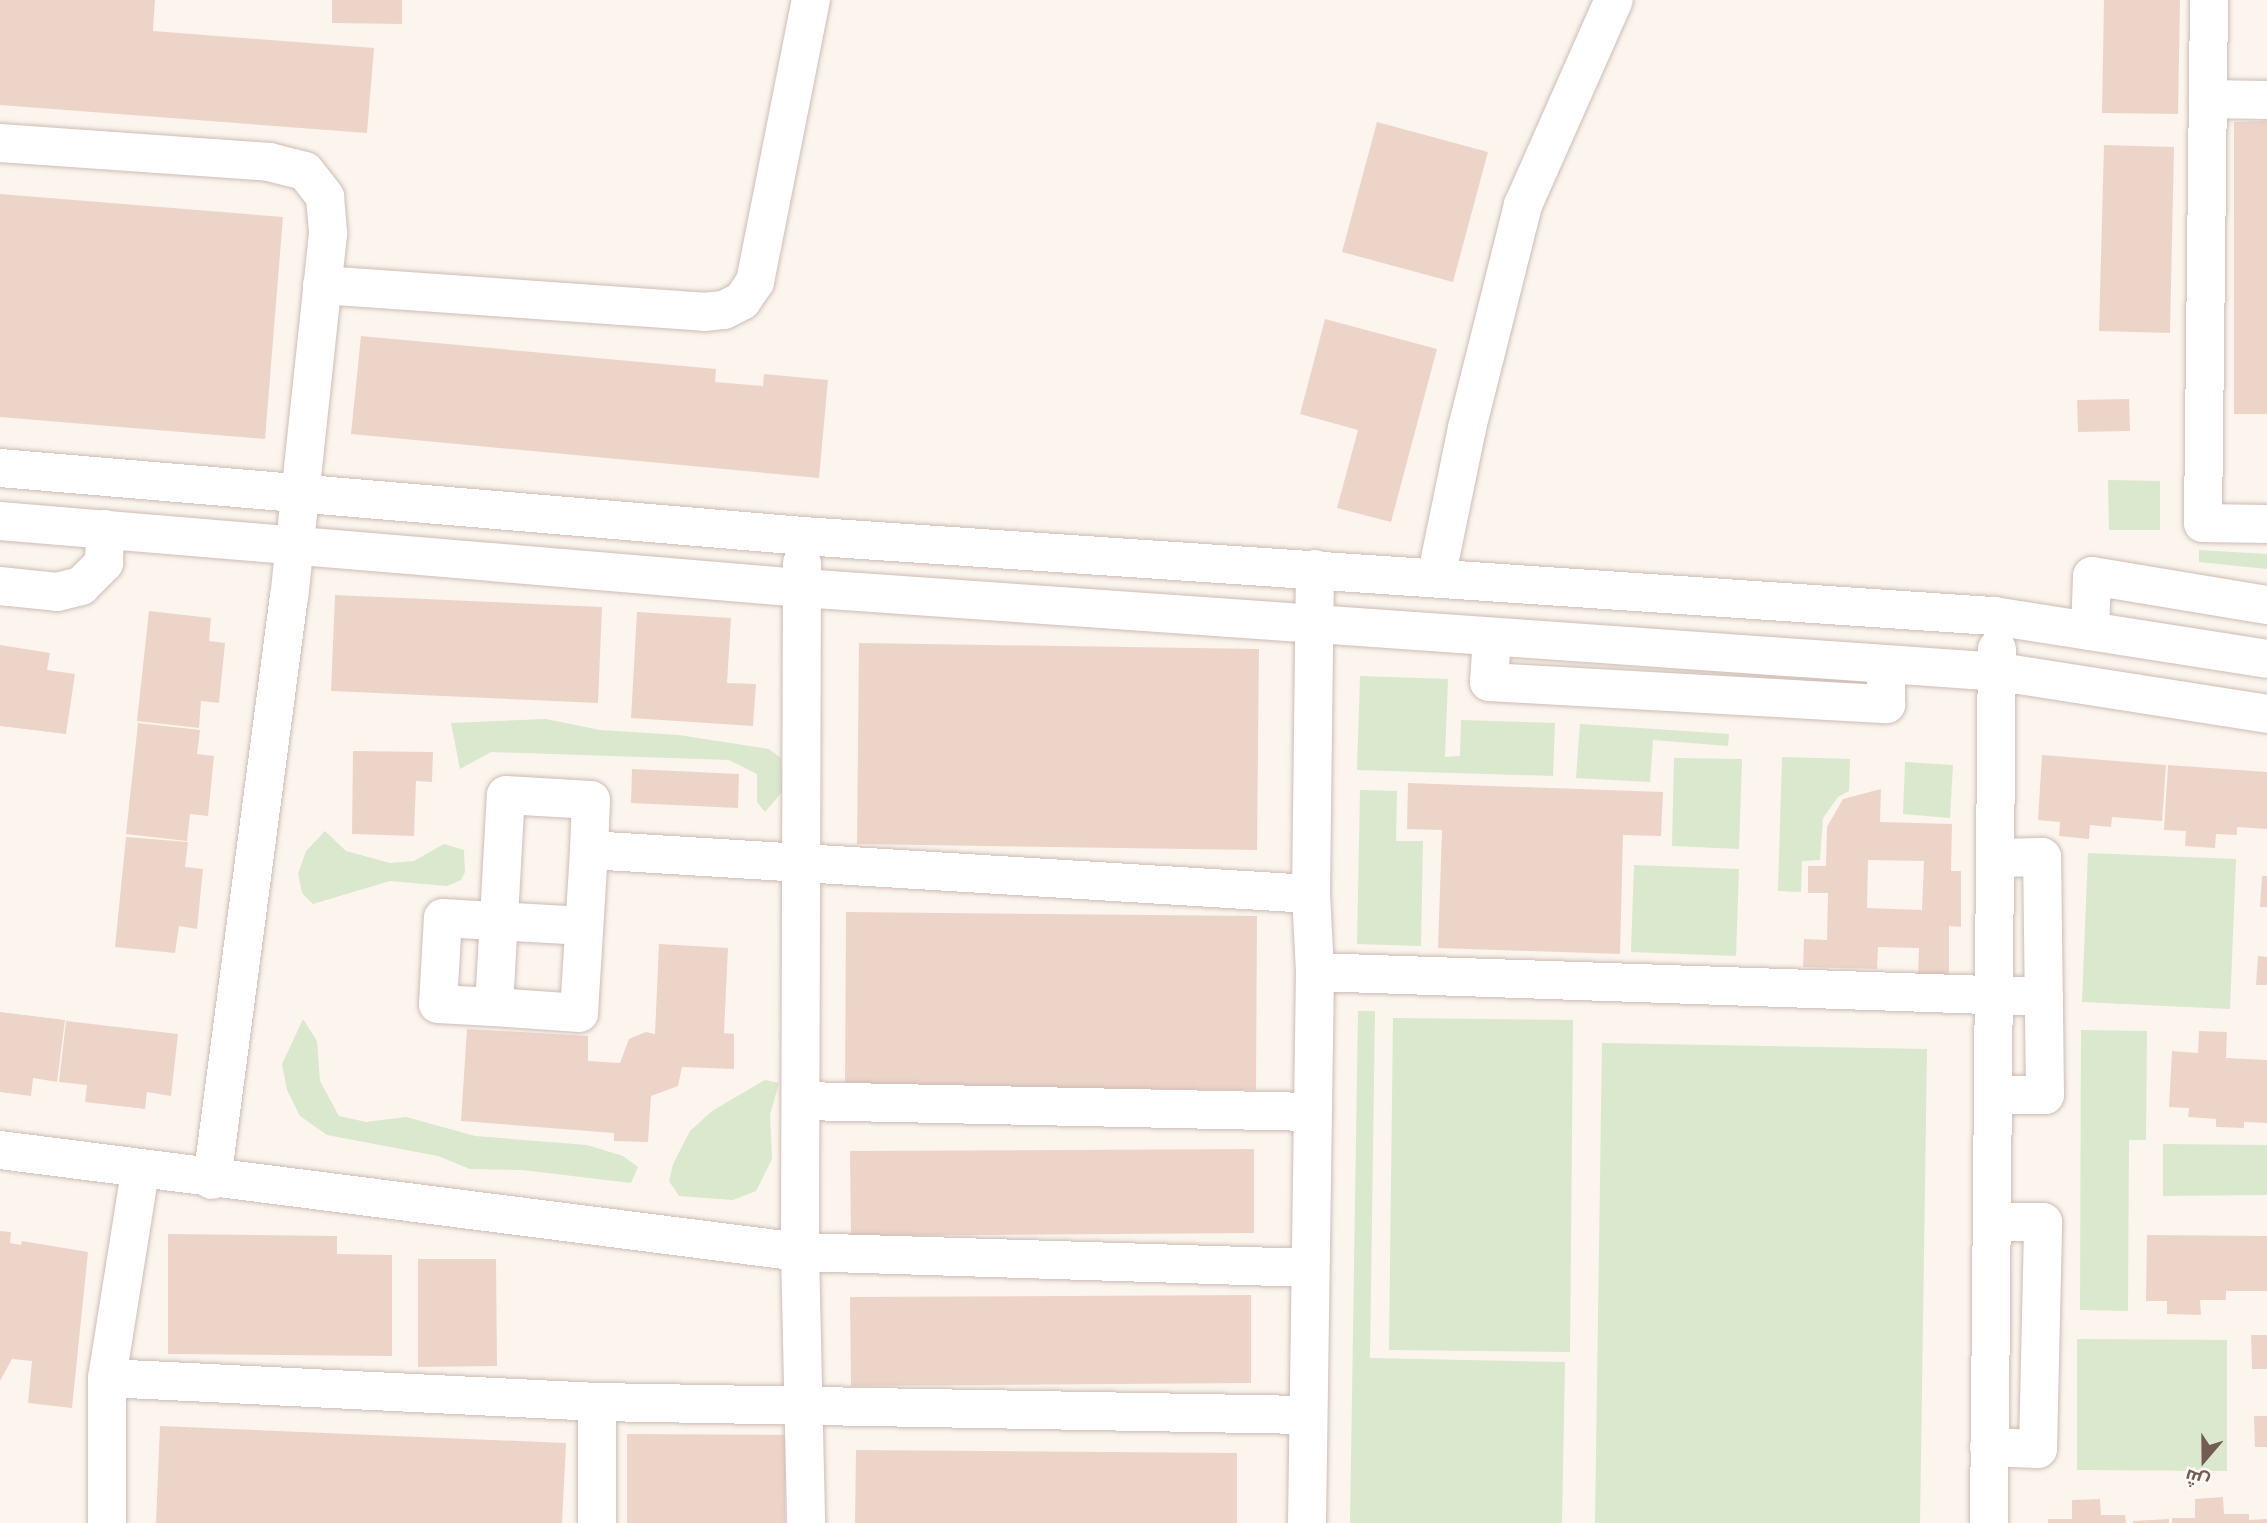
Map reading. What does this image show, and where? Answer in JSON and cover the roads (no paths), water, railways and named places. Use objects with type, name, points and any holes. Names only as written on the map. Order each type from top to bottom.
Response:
[{"type":"street","points":[[322,285],[704,312],[724,310],[742,301],[755,282],[811,0]]},
{"type":"street","points":[[1436,578],[1467,428],[1523,205],[1614,0]]},
{"type":"street","points":[[2209,0],[2203,523],[2267,524]]},
{"type":"street","points":[[2208,99],[2267,100]]},
{"type":"street","points":[[0,143],[269,162],[306,171],[325,197],[328,234],[300,494],[212,1180]]},
{"type":"street","points":[[0,468],[803,536],[1993,616],[2267,659]]},
{"type":"street","points":[[0,521],[802,588],[2000,672],[2267,714]]},
{"type":"street","points":[[0,586],[57,592],[82,586],[104,563],[105,529]]},
{"type":"street","points":[[803,536],[804,863],[800,1252],[806,1523]]},
{"type":"street","points":[[1307,1523],[1315,972],[1311,894],[1315,569]]},
{"type":"street","points":[[2090,631],[2092,576],[2267,605]]},
{"type":"street","points":[[1989,1523],[2000,672],[1993,616]]},
{"type":"street","points":[[494,1007],[499,921],[506,795],[591,800],[589,850],[579,1013],[438,1004],[443,918],[499,921],[584,926]]},
{"type":"street","points":[[589,850],[1311,894]]},
{"type":"street","points":[[1994,1095],[2045,1095],[2042,857],[1997,858]]},
{"type":"street","points":[[1315,972],[2044,997]]},
{"type":"street","points":[[801,1101],[1312,1112]]},
{"type":"street","points":[[0,1150],[140,1171],[800,1252],[1309,1268]]},
{"type":"street","points":[[107,1523],[107,1378],[140,1171]]},
{"type":"street","points":[[1989,1447],[2038,1449],[2043,1222],[1992,1222]]},
{"type":"street","points":[[107,1378],[597,1402],[1308,1415]]},
{"type":"street","points":[[597,1402],[597,1523]]}]
